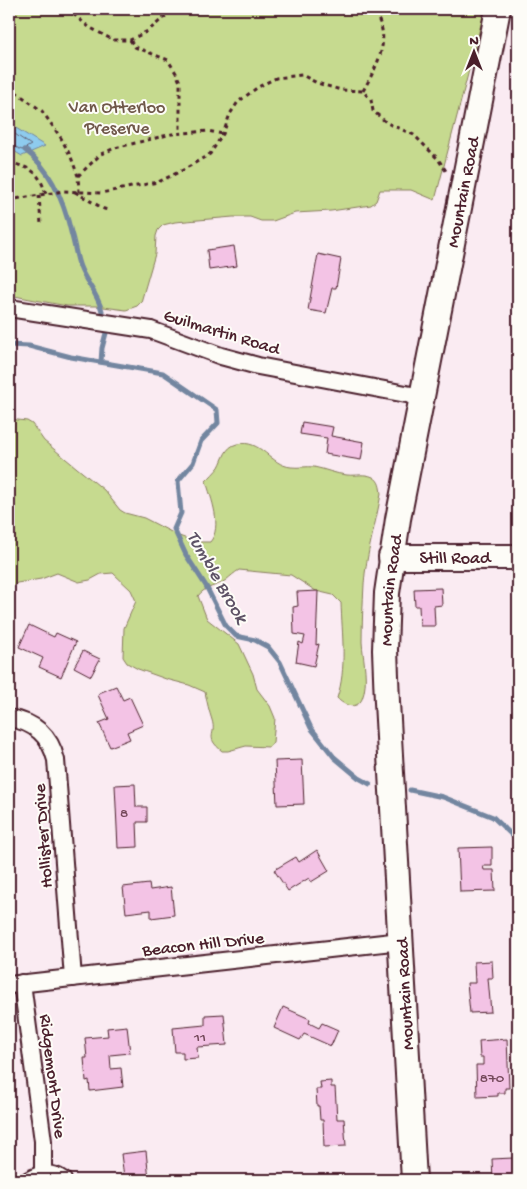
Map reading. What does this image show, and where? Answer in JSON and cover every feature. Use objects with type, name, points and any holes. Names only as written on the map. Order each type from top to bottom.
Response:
[{"type":"main road","name":"Mountain Road","points":[[414,1180],[385,650],[387,593],[392,556],[422,397],[498,9]]},
{"type":"main road","name":"Still Road","points":[[392,556],[518,557]]},
{"type":"street","name":"Guilmartin Road","points":[[9,308],[151,330],[221,356],[258,366],[422,397]]},
{"type":"street","name":"Hollister Drive","points":[[9,718],[36,728],[47,737],[53,747],[56,760],[73,978]]},
{"type":"street","name":"Beacon Hill Drive","points":[[15,984],[401,941]]},
{"type":"street","name":"Ridgemont Drive","points":[[15,984],[43,1141],[36,1177],[52,1174],[63,1180]]},
{"type":"path","points":[[67,9],[89,27],[113,40],[130,40],[148,31],[174,9]]},
{"type":"path","points":[[362,91],[382,55],[383,30],[371,9]]},
{"type":"path","points":[[130,40],[135,47],[168,60],[176,73],[180,82],[180,133]]},
{"type":"path","points":[[9,200],[64,191],[101,193],[158,182],[210,154],[223,134],[230,114],[238,102],[258,87],[276,78],[302,75],[341,90],[362,91],[371,100],[373,111],[387,124],[414,135],[438,159],[449,175],[464,183]]},
{"type":"path","points":[[9,87],[42,111],[61,138],[71,156],[78,176],[77,192]]},
{"type":"path","points":[[78,176],[101,154],[152,137],[208,131],[223,134]]},
{"type":"path","points":[[9,162],[22,166],[39,176],[46,194]]},
{"type":"path","points":[[77,192],[104,209],[109,210]]},
{"type":"path","points":[[39,195],[41,225]]},
{"type":"green space","name":"Van Otterloo Preserve","points":[[9,9],[485,9],[435,200],[411,190],[380,190],[376,201],[371,205],[331,211],[295,213],[273,221],[261,221],[250,217],[233,217],[175,222],[163,225],[158,230],[156,236],[155,254],[141,302],[137,306],[126,310],[96,306],[67,306],[9,295]]},
{"type":"green space","points":[[9,419],[27,421],[32,424],[44,441],[104,490],[120,510],[144,518],[179,536],[196,542],[210,542],[214,536],[216,529],[215,512],[206,481],[219,467],[225,453],[233,445],[246,443],[253,445],[284,465],[314,467],[351,475],[367,475],[377,480],[381,494],[365,573],[362,642],[365,685],[360,702],[357,705],[350,706],[337,698],[343,663],[341,603],[333,595],[316,591],[291,575],[239,570],[222,582],[204,590],[198,596],[207,619],[239,644],[253,674],[257,689],[270,706],[275,718],[273,742],[269,747],[246,746],[222,751],[212,739],[213,725],[205,692],[138,669],[127,663],[123,657],[124,628],[136,601],[131,590],[113,573],[101,574],[90,580],[79,582],[57,573],[41,579],[17,583],[13,586],[9,606]]},
{"type":"water","points":[[9,123],[45,146],[22,156],[9,148]]},
{"type":"building","points":[[234,246],[237,266],[209,270],[207,250]]},
{"type":"building","points":[[318,254],[341,259],[336,288],[332,288],[326,313],[308,310]]},
{"type":"building","points":[[302,422],[333,427],[331,436],[364,442],[361,460],[325,454],[327,438],[300,434]]},
{"type":"building","points":[[441,588],[442,605],[434,606],[435,626],[420,626],[419,606],[415,606],[414,589]]},
{"type":"building","points":[[318,591],[316,645],[319,644],[314,666],[296,662],[299,642],[303,644],[305,636],[294,634],[293,607],[298,606],[297,592]]},
{"type":"building","points":[[29,625],[54,637],[56,633],[76,642],[61,677],[39,667],[43,658],[19,647]]},
{"type":"building","points":[[83,651],[100,659],[91,676],[74,667]]},
{"type":"building","points":[[116,686],[123,700],[130,697],[143,725],[127,732],[130,739],[110,747],[99,723],[109,719],[98,695]]},
{"type":"building","points":[[302,760],[304,804],[277,805],[275,761]]},
{"type":"building","points":[[9,772],[11,772],[10,831],[9,831]]},
{"type":"building","points":[[135,784],[136,807],[147,807],[147,822],[137,822],[138,847],[118,848],[115,785]]},
{"type":"building","points":[[492,847],[492,866],[483,866],[484,870],[494,870],[495,891],[460,892],[458,848]]},
{"type":"building","points":[[317,850],[329,871],[311,882],[309,878],[288,891],[274,870],[296,857],[299,862]]},
{"type":"building","points":[[149,884],[150,890],[171,887],[174,915],[151,918],[151,910],[126,913],[123,887]]},
{"type":"building","points":[[492,961],[493,978],[488,978],[491,1012],[470,1013],[467,983],[475,983],[474,962]]},
{"type":"building","points":[[283,1007],[310,1019],[309,1023],[319,1028],[322,1023],[338,1030],[331,1046],[304,1034],[300,1040],[274,1028]]},
{"type":"building","points":[[224,1014],[227,1045],[197,1047],[198,1058],[183,1059],[183,1052],[175,1052],[173,1028],[205,1025],[205,1015]]},
{"type":"building","points":[[127,1026],[130,1053],[110,1055],[111,1069],[121,1068],[123,1087],[90,1091],[89,1080],[86,1081],[84,1058],[87,1058],[85,1038],[108,1036],[107,1028]]},
{"type":"building","points":[[507,1039],[509,1088],[505,1088],[505,1093],[498,1093],[498,1096],[477,1097],[476,1065],[483,1065],[483,1057],[480,1057],[479,1041]]},
{"type":"building","points":[[331,1081],[331,1087],[335,1087],[337,1119],[344,1119],[346,1146],[324,1147],[323,1120],[320,1120],[316,1089],[321,1089],[320,1082]]},
{"type":"building","points":[[146,1151],[149,1180],[130,1180],[129,1176],[124,1177],[121,1154]]},
{"type":"building","points":[[513,1158],[513,1160],[518,1160],[518,1180],[493,1180],[492,1159]]},
{"type":"building","points":[[340,1175],[341,1180],[322,1180],[322,1176]]},
{"type":"waterway","points":[[25,150],[42,167],[56,188],[69,224],[77,259],[102,311]]},
{"type":"waterway","points":[[101,362],[106,333]]},
{"type":"waterway","name":"Tumble Brook","points":[[9,345],[29,346],[71,357],[163,373],[217,410],[218,423],[201,441],[193,463],[178,481],[181,513],[174,529],[186,555],[206,586],[226,626],[236,636],[255,640],[268,647],[280,662],[311,728],[334,757],[359,778],[370,784]]},
{"type":"waterway","name":"Tumble Brook","points":[[410,790],[443,797],[493,817],[518,841]]}]
